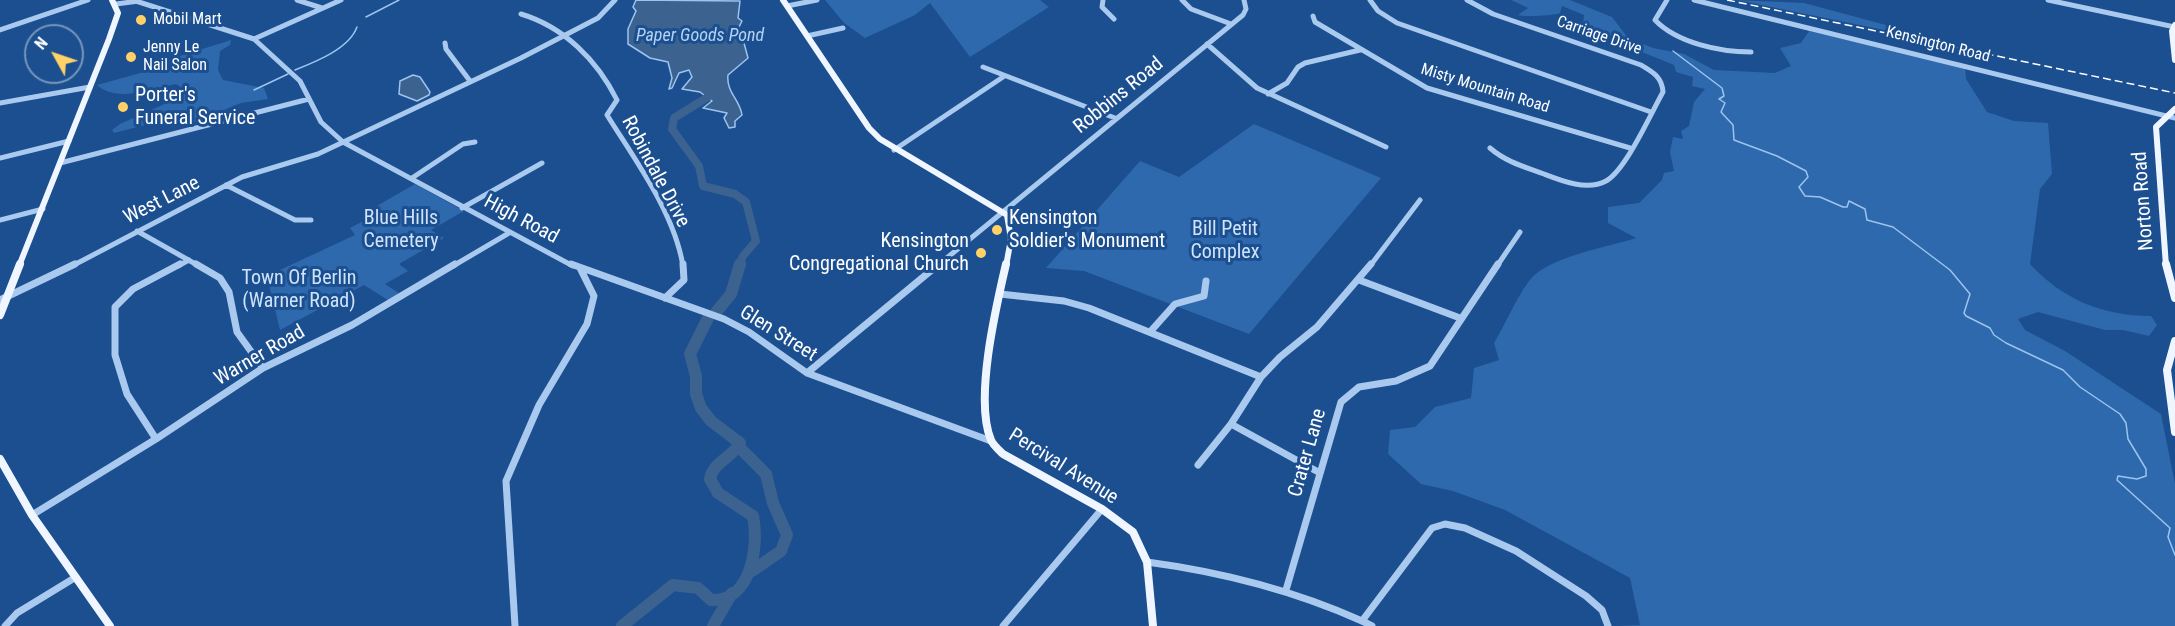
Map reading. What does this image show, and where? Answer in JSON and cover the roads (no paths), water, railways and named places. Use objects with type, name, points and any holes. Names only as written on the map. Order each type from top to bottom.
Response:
[{"type":"main road","points":[[0,315],[3,298],[43,209],[116,20],[114,2]]},
{"type":"main road","points":[[785,3],[869,128],[894,150],[1004,211]]},
{"type":"main road","points":[[2174,26],[2175,60]]},
{"type":"main road","points":[[2165,116],[2175,109]]},
{"type":"main road","name":"Norton Road","points":[[2165,116],[2156,127],[2157,179],[2164,259],[2175,298]]},
{"type":"main road","name":"Percival Avenue","points":[[1004,211],[1010,220],[1011,238],[989,358],[987,409],[991,441],[1003,454],[1102,509],[1133,532],[1147,562],[1153,626]]},
{"type":"main road","points":[[2175,341],[2166,370],[2172,398],[2175,432]]},
{"type":"main road","points":[[0,459],[32,514],[110,626]]},
{"type":"street","points":[[0,30],[88,0]]},
{"type":"street","points":[[114,2],[146,0]]},
{"type":"street","points":[[297,0],[322,8]]},
{"type":"street","points":[[254,39],[341,0]]},
{"type":"street","name":"West Lane","points":[[3,298],[49,278],[226,185],[259,170],[305,159],[564,36],[603,15],[615,0]]},
{"type":"street","points":[[785,3],[817,0]]},
{"type":"street","points":[[1103,0],[1102,7],[1114,19]]},
{"type":"street","points":[[1182,0],[1191,9],[1231,24]]},
{"type":"street","name":"Robbins Road","points":[[807,373],[1243,15],[1246,9],[1244,0]]},
{"type":"street","points":[[1370,0],[1378,10],[1397,22],[1651,112]]},
{"type":"street","name":"Carriage Drive","points":[[1467,0],[1483,10],[1650,70],[1663,86],[1663,92],[1630,148],[1613,176],[1606,181],[1589,184],[1554,178],[1504,158],[1490,148]]},
{"type":"street","points":[[1667,0],[1655,20],[1665,30],[1734,50],[1751,52]]},
{"type":"street","name":"Kensington Road","points":[[1694,0],[2175,118]]},
{"type":"street","points":[[2048,0],[2174,26]]},
{"type":"street","name":"High Road","points":[[136,1],[254,39],[293,74],[321,122],[343,142],[581,270]]},
{"type":"street","points":[[520,14],[532,16],[564,36]]},
{"type":"street","name":"Misty Mountain Road","points":[[1313,16],[1315,22],[1427,88],[1630,148]]},
{"type":"street","points":[[807,36],[843,28]]},
{"type":"street","name":"Robindale Drive","points":[[564,36],[609,81],[617,100],[608,115],[652,189],[685,264],[684,280],[665,298]]},
{"type":"street","points":[[445,43],[446,49],[470,81]]},
{"type":"street","points":[[1207,44],[1246,80],[1268,94],[1386,147]]},
{"type":"street","points":[[1268,94],[1287,83],[1298,67],[1305,63],[1360,50]]},
{"type":"street","points":[[983,67],[1003,77],[1115,118]]},
{"type":"street","points":[[894,150],[1003,77]]},
{"type":"street","points":[[0,103],[90,87]]},
{"type":"street","points":[[60,163],[309,99]]},
{"type":"street","points":[[0,158],[69,141]]},
{"type":"street","points":[[412,178],[463,144],[475,142]]},
{"type":"street","points":[[462,208],[542,164]]},
{"type":"street","points":[[226,185],[295,220],[311,220]]},
{"type":"street","points":[[1198,465],[1232,424],[1261,377],[1280,357],[1317,327],[1359,280],[1420,200]]},
{"type":"street","points":[[0,220],[43,209]]},
{"type":"street","points":[[137,231],[220,278],[229,292],[237,333],[263,369]]},
{"type":"street","name":"Crater Lane","points":[[1286,590],[1341,402],[1359,387],[1396,381],[1430,366],[1460,318],[1520,232]]},
{"type":"street","name":"Warner Road","points":[[32,514],[156,439],[263,369],[352,325],[509,233]]},
{"type":"street","points":[[156,439],[127,394],[115,355],[115,308],[134,289],[189,260]]},
{"type":"street","points":[[515,626],[506,481],[539,405],[587,324],[594,296],[581,270]]},
{"type":"street","name":"Glen Street","points":[[581,270],[665,298],[740,327],[807,373],[991,441]]},
{"type":"street","points":[[1359,280],[1460,318]]},
{"type":"street","points":[[1150,332],[1175,304],[1204,296],[1206,281]]},
{"type":"street","points":[[1000,294],[1064,301],[1089,308],[1261,377]]},
{"type":"street","points":[[1232,424],[1320,473]]},
{"type":"street","points":[[1003,626],[1102,509]]},
{"type":"street","points":[[1362,621],[1432,528],[1437,524],[1445,523],[1460,525],[1482,535],[1547,570],[1600,607],[1608,626]]},
{"type":"street","points":[[1147,562],[1245,579],[1286,590],[1372,626]]},
{"type":"street","points":[[5,626],[17,613],[76,577]]},
{"type":"water","name":"Paper Goods Pond","points":[[636,0],[740,1],[738,18],[742,21],[738,29],[746,32],[744,43],[748,58],[728,75],[729,86],[742,115],[735,121],[735,127],[729,128],[724,118],[727,113],[703,108],[712,101],[700,92],[682,89],[692,77],[689,70],[679,73],[672,88],[669,89],[672,78],[668,62],[650,58],[628,44],[628,29],[636,11],[633,7]]},
{"type":"water","points":[[413,75],[420,77],[430,92],[429,95],[417,101],[399,94],[400,81]]},
{"type":"waterway","points":[[366,17],[399,0]]},
{"type":"waterway","points":[[295,70],[339,48],[347,42],[357,27]]},
{"type":"waterway","points":[[1673,51],[1722,88],[1724,96],[1719,99],[1725,103],[1721,112],[1733,125],[1734,140],[1777,156],[1806,171],[1808,177],[1799,187],[1805,196],[1820,197],[1843,207],[1847,207],[1849,201],[1865,209],[1867,220],[1893,227],[1950,270],[1970,294],[1964,313],[1966,316],[1990,328],[1994,335],[2006,343],[2063,370],[2080,387],[2120,414],[2126,423],[2128,439],[2146,469],[2146,476],[2137,479],[2118,476],[2117,480],[2170,528],[2168,537],[2175,555]]},
{"type":"waterway","points":[[254,90],[288,74]]},
{"type":"waterway","points":[[710,85],[708,97],[674,118],[672,129],[699,166],[703,186],[735,194],[746,202],[756,241],[743,256],[739,266]]},
{"type":"waterway","points":[[717,311],[731,294],[740,264]]},
{"type":"waterway","points":[[708,318],[690,354],[696,376],[696,394],[701,408],[711,421],[740,443],[715,468],[710,479],[718,493],[753,516],[755,528],[750,570],[744,582],[731,595]]},
{"type":"waterway","points":[[739,447],[766,474],[773,503],[787,535],[781,551],[752,571]]},
{"type":"waterway","points":[[622,626],[673,585],[698,588],[711,600],[731,595]]},
{"type":"waterway","points":[[713,626],[731,595]]},
{"type":"railway","points":[[1727,0],[2175,93]]},
{"type":"place","name":"Mobil Mart","points":[[141,20]]},
{"type":"place","name":"Jenny Le Nail Salon","points":[[131,57]]},
{"type":"place","name":"Porter's Funeral Service","points":[[123,107]]},
{"type":"place","name":"Kensington Soldier's Monument","points":[[997,230]]},
{"type":"place","name":"Kensington Congregational Church","points":[[981,253]]},
{"type":"park label","name":"Blue Hills Cemetery","points":[[401,230]]},
{"type":"park label","name":"Bill Petit Complex","points":[[1225,242]]},
{"type":"park label","name":"Town Of Berlin (Warner Road)","points":[[299,290]]}]
